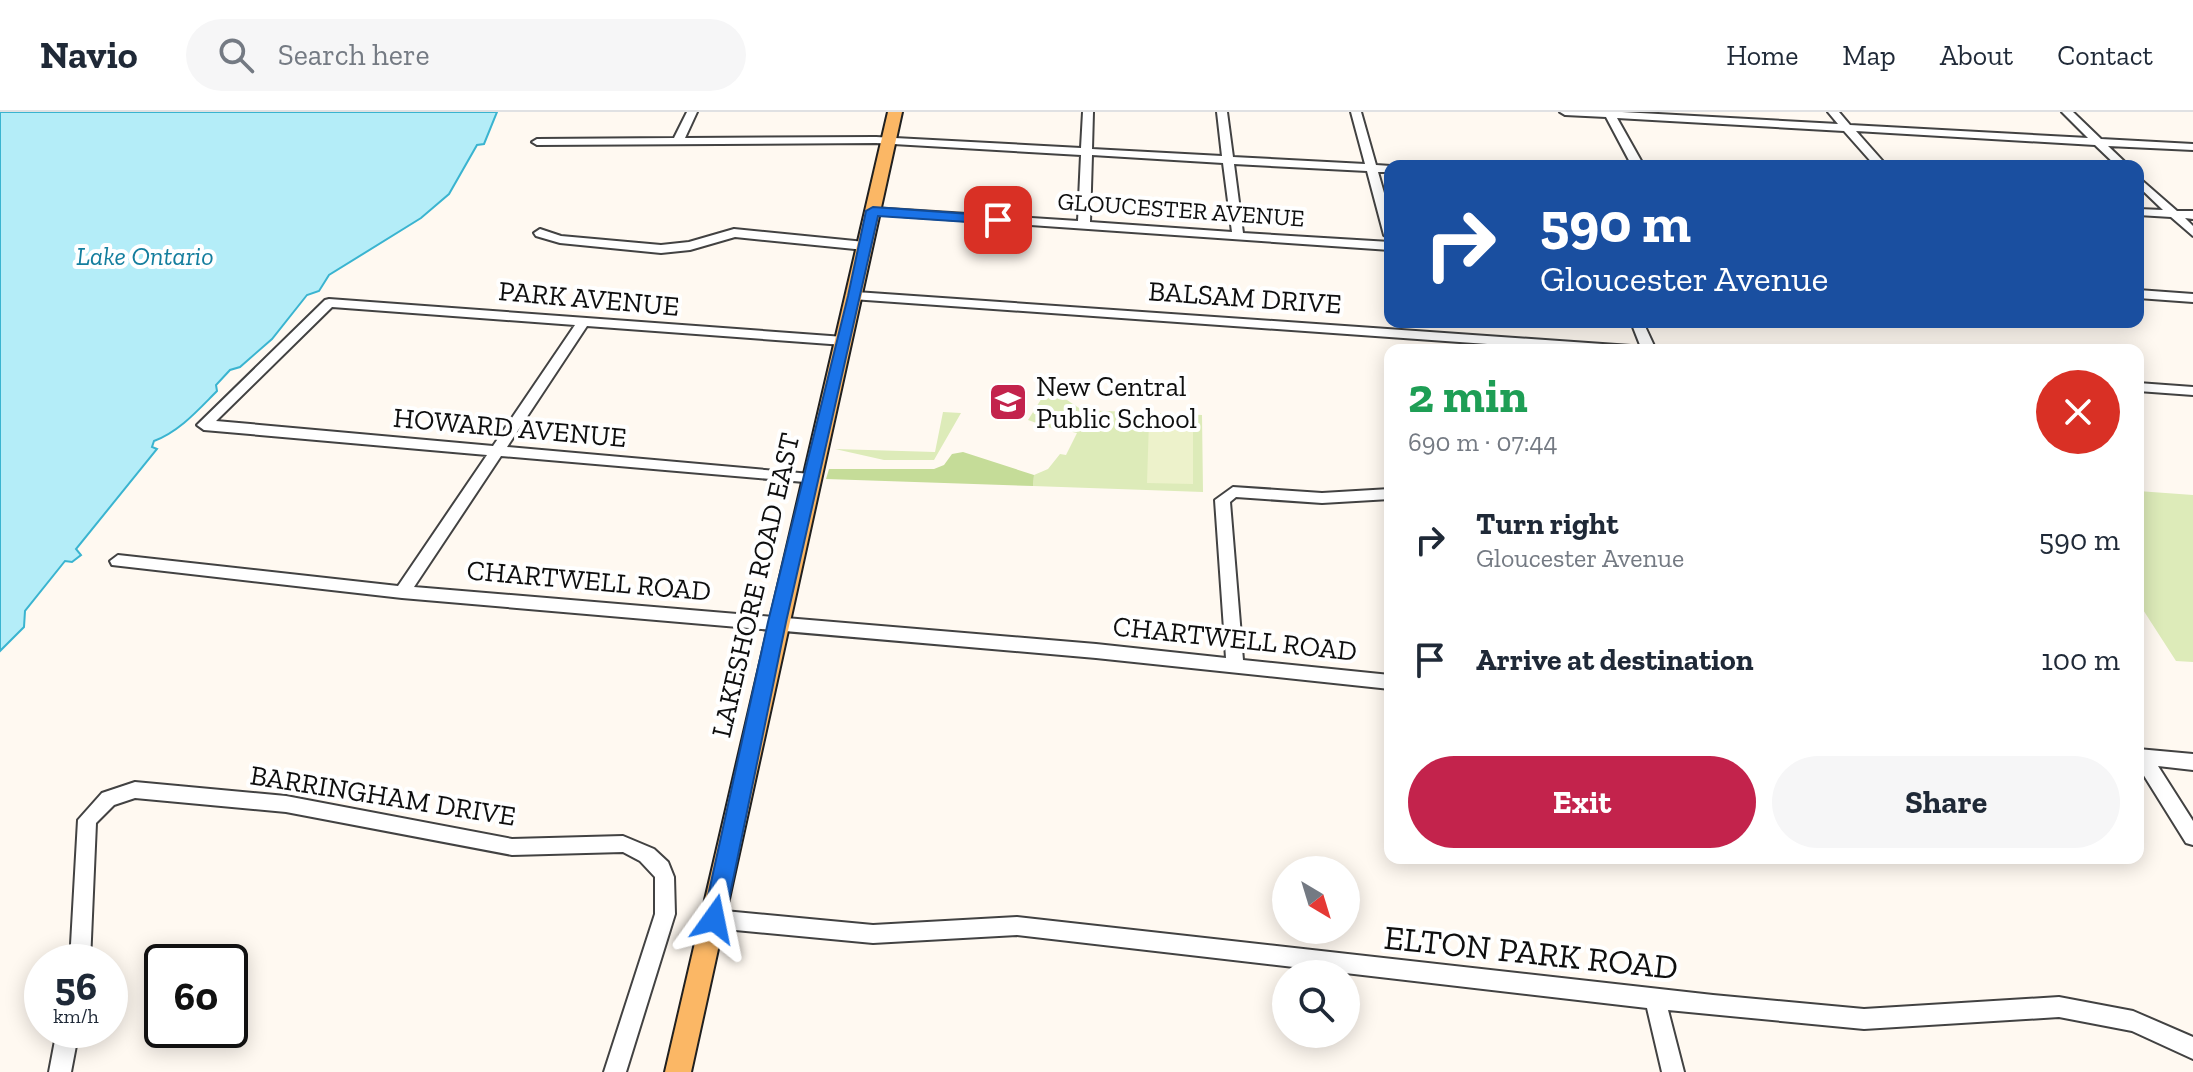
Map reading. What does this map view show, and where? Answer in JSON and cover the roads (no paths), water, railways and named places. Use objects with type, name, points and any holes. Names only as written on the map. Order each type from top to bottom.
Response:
[{"type":"main road","name":"LAKESHORE ROAD EAST","points":[[678,1072],[777,622],[856,296],[895,112]]},
{"type":"street","points":[[678,141],[692,112]]},
{"type":"street","points":[[1084,226],[1089,152],[1088,112]]},
{"type":"street","points":[[1222,112],[1238,236]]},
{"type":"street","points":[[1356,112],[1384,213]]},
{"type":"street","points":[[1565,112],[2193,147]]},
{"type":"street","points":[[1833,112],[1876,160]]},
{"type":"street","points":[[2067,112],[2117,160]]},
{"type":"street","points":[[1609,113],[1635,160]]},
{"type":"street","points":[[537,142],[888,141],[1384,169]]},
{"type":"street","points":[[2144,186],[2193,232]]},
{"type":"street","name":"GLOUCESTER AVENUE","points":[[873,211],[1384,246]]},
{"type":"street","points":[[2144,212],[2193,215]]},
{"type":"street","points":[[540,233],[560,239],[661,249],[690,246],[734,233],[865,246]]},
{"type":"street","points":[[2144,294],[2193,298]]},
{"type":"street","name":"BALSAM DRIVE","points":[[856,296],[1545,344]]},
{"type":"street","name":"PARK AVENUE","points":[[204,425],[329,303],[844,341]]},
{"type":"street","points":[[402,592],[584,321]]},
{"type":"street","points":[[2144,387],[2193,391]]},
{"type":"street","name":"HOWARD AVENUE","points":[[204,425],[811,479]]},
{"type":"street","points":[[1235,666],[1222,500],[1233,492],[1322,498],[1384,494]]},
{"type":"street","name":"CHARTWELL ROAD","points":[[118,561],[402,592],[777,622],[1384,681]]},
{"type":"street","points":[[2144,757],[2193,762]]},
{"type":"street","points":[[2144,763],[2193,837]]},
{"type":"street","name":"BARRINGHAM DRIVE","points":[[81,944],[87,820],[108,799],[148,790],[286,804],[512,847],[605,842],[638,849],[660,865],[667,894],[665,914],[615,1072]]},
{"type":"street","name":"ELTON PARK ROAD","points":[[714,919],[873,934],[1017,926],[1864,1019],[2059,1007],[2133,1021],[2193,1048]]},
{"type":"street","points":[[1655,998],[1673,1072]]},
{"type":"street","points":[[60,1072],[65,1048]]},
{"type":"water","name":"Lake Ontario","points":[[0,112],[497,112],[484,144],[477,145],[449,194],[421,218],[329,275],[319,291],[307,295],[272,339],[240,367],[230,370],[216,385],[217,391],[196,413],[172,432],[154,441],[152,447],[157,449],[76,549],[81,555],[72,562],[65,561],[25,611],[24,627],[0,651]]},
{"type":"place","name":"New Central Public School","points":[[1008,402]]}]
